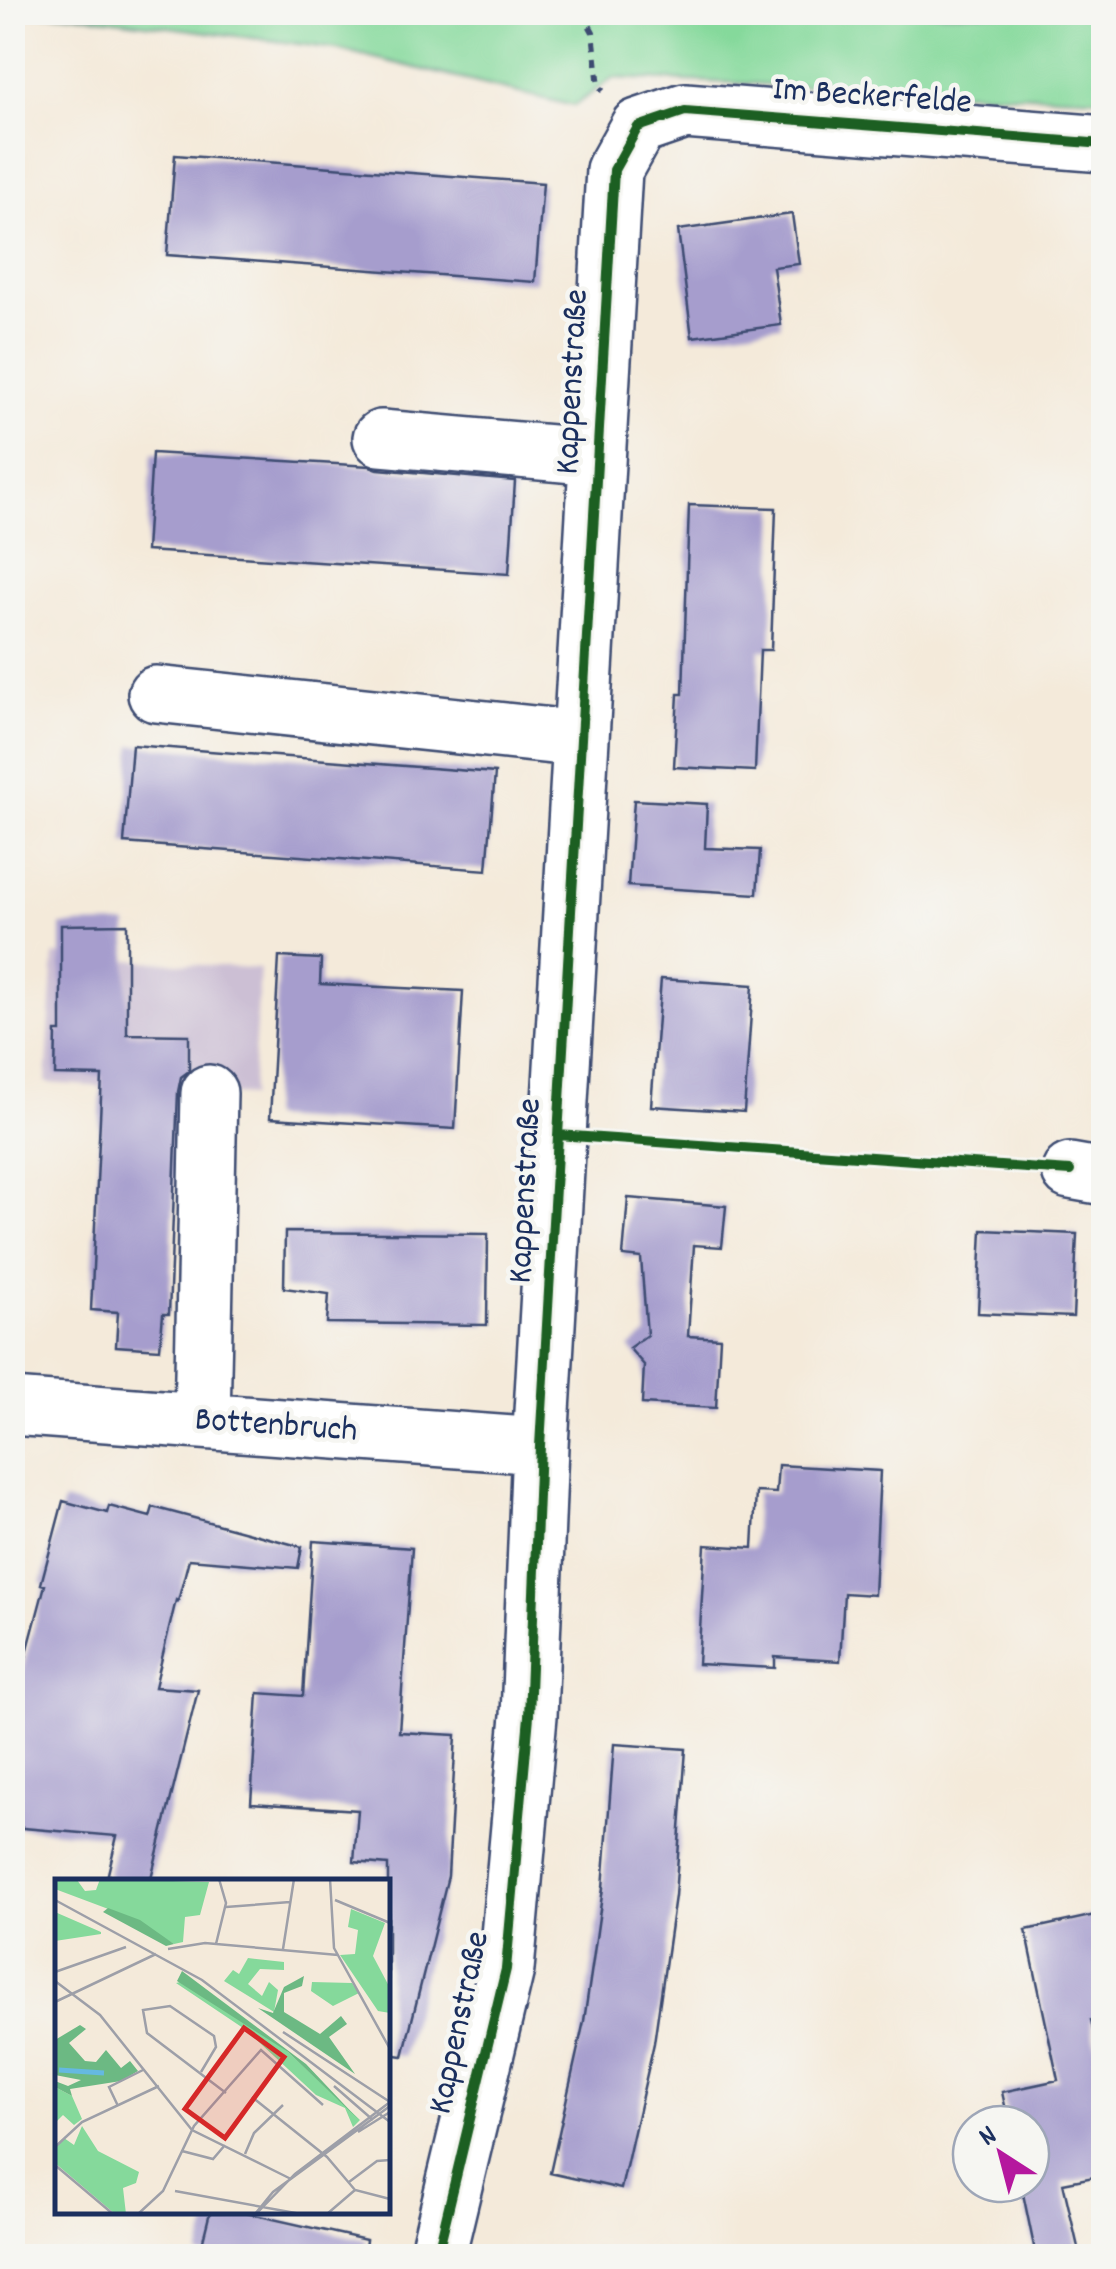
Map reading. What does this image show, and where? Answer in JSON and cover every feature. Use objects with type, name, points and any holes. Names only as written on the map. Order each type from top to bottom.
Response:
[{"type":"street","name":"Im Beckerfelde","points":[[638,127],[685,111],[1104,144]]},
{"type":"street","name":"Kappenstraße","points":[[436,2256],[506,1969],[529,1716],[540,1446],[614,170],[638,127]]},
{"type":"street","points":[[381,438],[597,457]]},
{"type":"street","points":[[156,694],[581,739]]},
{"type":"street","points":[[202,1421],[210,1094]]},
{"type":"street","name":"Bottenbruch","points":[[12,1407],[540,1446]]},
{"type":"path","points":[[582,12],[593,32],[599,87],[638,127]]},
{"type":"shaded area","points":[[54,955],[260,969],[251,1096],[46,1083]]},
{"type":"green space","points":[[12,13],[1103,13],[1103,98],[613,78],[574,106],[337,49],[70,14]]},
{"type":"building","points":[[175,155],[543,183],[535,282],[167,255]]},
{"type":"building","points":[[792,214],[799,264],[773,267],[781,325],[692,337],[678,230]]},
{"type":"building","points":[[152,453],[370,466],[515,481],[509,574],[146,551]]},
{"type":"building","points":[[689,505],[776,508],[771,650],[760,650],[755,771],[674,767],[678,694],[683,694]]},
{"type":"building","points":[[132,745],[495,773],[487,870],[124,843]]},
{"type":"building","points":[[634,800],[707,804],[705,848],[760,850],[757,894],[628,886]]},
{"type":"building","points":[[127,924],[127,1034],[189,1035],[189,1071],[181,1077],[178,1092],[169,1314],[163,1314],[160,1349],[116,1346],[118,1312],[91,1310],[102,1076],[55,1075],[56,1032],[61,1032],[61,925]]},
{"type":"building","points":[[279,957],[321,959],[320,984],[463,991],[455,1129],[270,1118]]},
{"type":"building","points":[[661,979],[753,985],[744,1112],[651,1106]]},
{"type":"building","points":[[628,1198],[726,1206],[722,1247],[694,1245],[688,1336],[720,1338],[716,1408],[642,1404],[644,1365],[629,1348],[647,1335],[641,1258],[623,1256]]},
{"type":"building","points":[[982,1230],[1077,1234],[1073,1317],[978,1313]]},
{"type":"building","points":[[285,1232],[488,1234],[487,1325],[327,1323],[329,1294],[284,1288]]},
{"type":"building","points":[[778,1465],[880,1471],[874,1595],[844,1593],[840,1661],[775,1657],[775,1668],[698,1664],[705,1545],[753,1548],[756,1492],[776,1493]]},
{"type":"building","points":[[63,1501],[107,1513],[109,1506],[150,1517],[153,1507],[302,1547],[298,1568],[189,1559],[155,1687],[198,1690],[151,1879],[107,1879],[117,1836],[12,1827],[12,1709],[45,1585],[41,1584]]},
{"type":"building","points":[[313,1541],[412,1548],[399,1732],[456,1735],[448,1876],[403,2056],[390,2054],[388,1865],[354,1862],[358,1810],[251,1803],[258,1693],[303,1696]]},
{"type":"building","points":[[614,1744],[686,1749],[675,1896],[654,2043],[621,2189],[550,2173],[584,2021],[603,1888]]},
{"type":"building","points":[[1104,1913],[1104,2017],[1091,2020],[1104,2083],[1104,2175],[1063,2183],[1080,2256],[1036,2256],[1025,2204],[1051,2204],[1051,2104],[1005,2104],[1002,2092],[1058,2080],[1026,1930]]},
{"type":"building","points":[[210,2214],[251,2214],[366,2240],[364,2256],[199,2256]]},
{"type":"cycle path","points":[[437,2256],[506,1969],[529,1716],[540,1446],[614,170],[638,127],[685,111],[1104,144]]},
{"type":"cycle path","points":[[558,1135],[1070,1171]]}]
